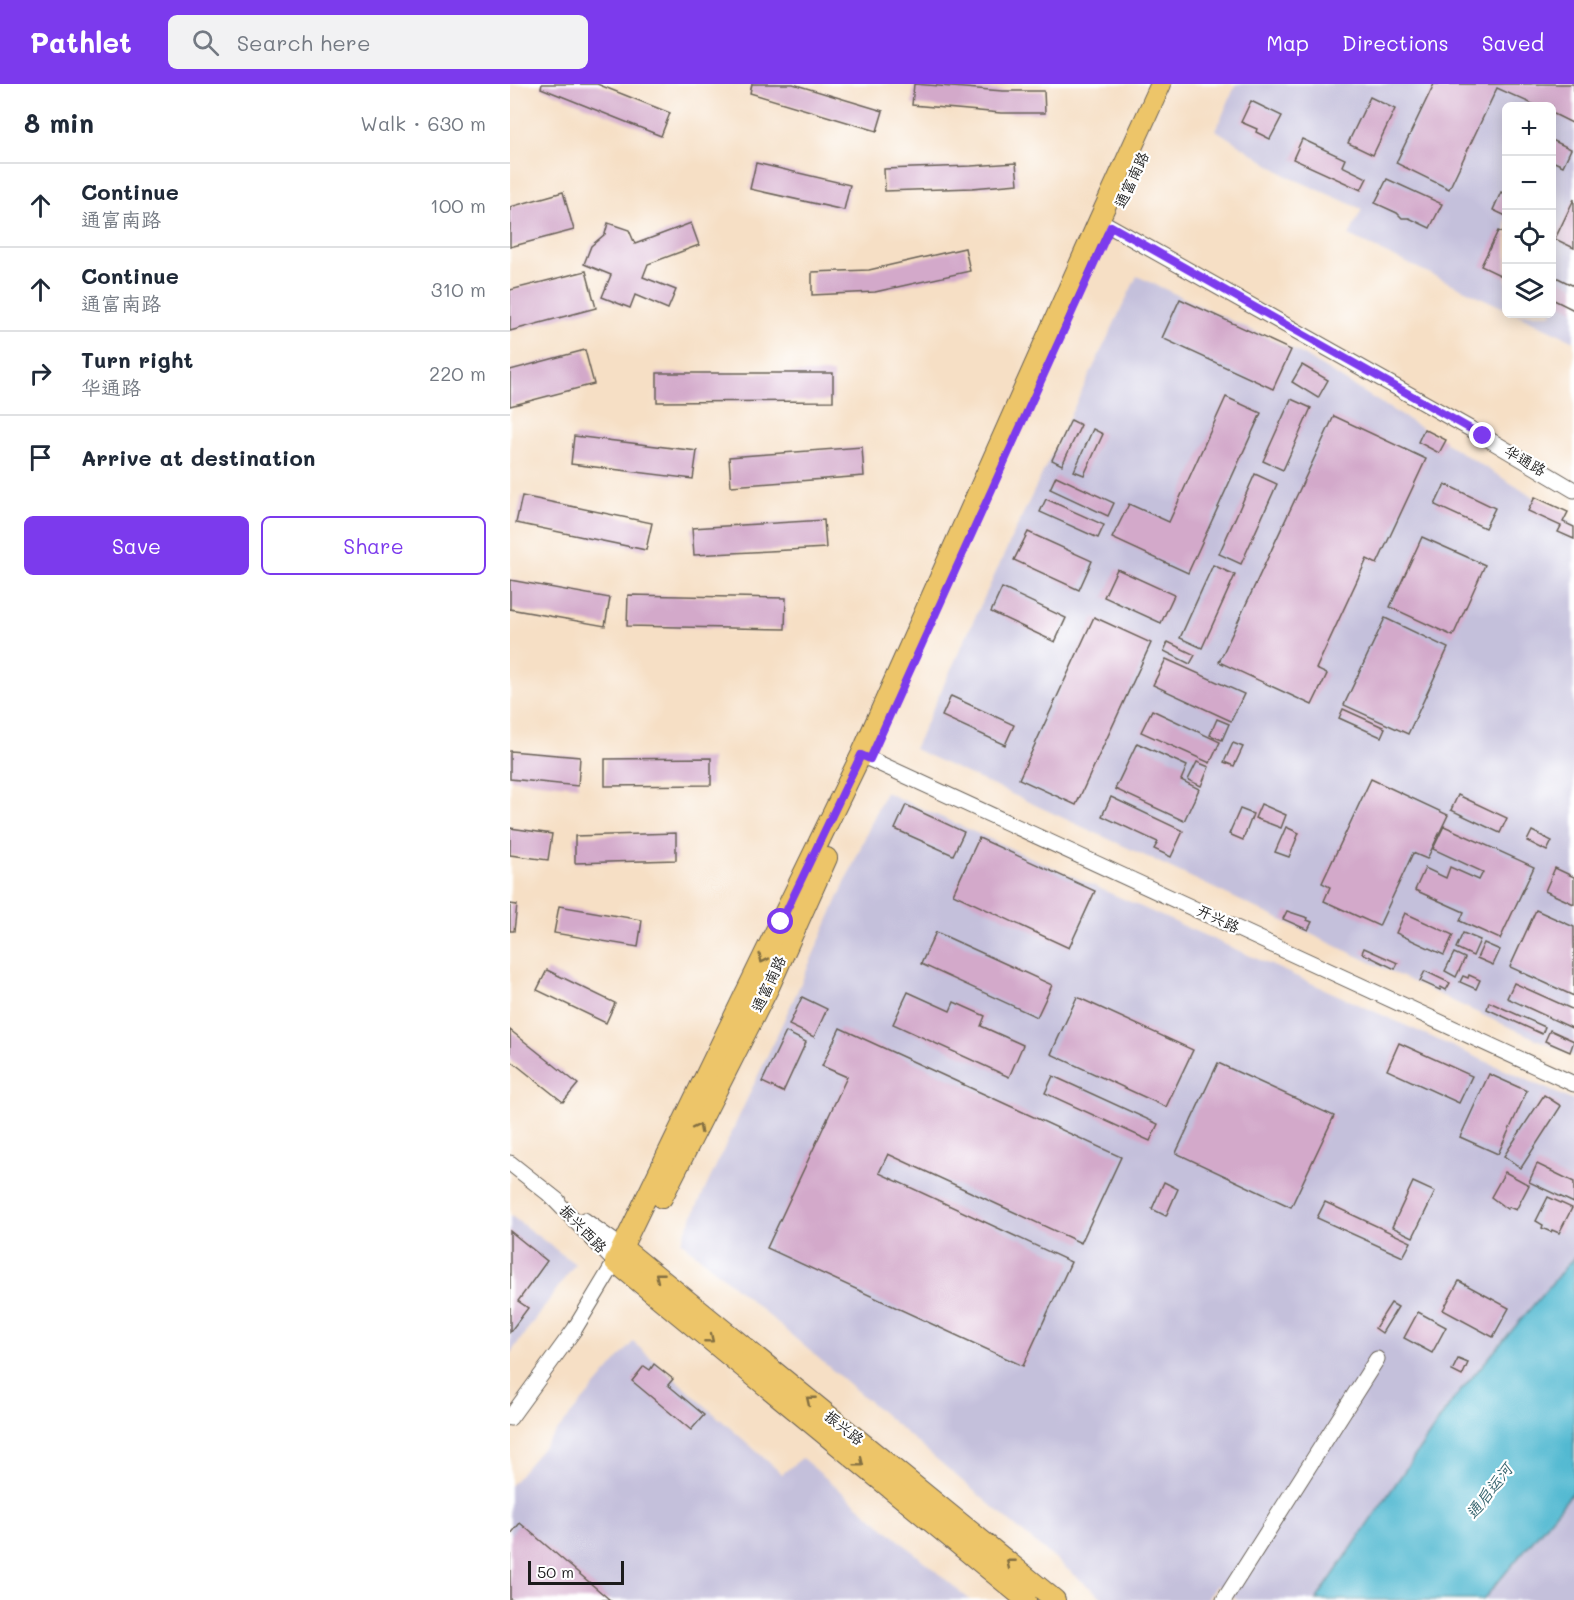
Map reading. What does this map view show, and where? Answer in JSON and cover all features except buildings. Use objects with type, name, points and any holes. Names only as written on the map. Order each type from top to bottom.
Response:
[{"type":"main road","name":"通富南路","points":[[625,1259],[770,985],[866,757],[1105,223],[1161,84]]},
{"type":"main road","name":"通富南路","points":[[1105,223],[1176,84]]},
{"type":"main road","name":"振兴路","points":[[625,1259],[1026,1600]]},
{"type":"main road","name":"振兴路","points":[[625,1259],[1055,1600]]},
{"type":"street","name":"华通路","points":[[1105,223],[1574,490]]},
{"type":"street","name":"开兴路","points":[[866,757],[1574,1084]]},
{"type":"street","name":"振兴西路","points":[[510,1163],[625,1259]]},
{"type":"street","name":"通富南路","points":[[510,1418],[625,1259]]},
{"type":"street","points":[[1224,1600],[1377,1359]]},
{"type":"shaded area","points":[[1236,84],[1574,84],[1574,341],[1525,318],[1556,318],[1556,102],[1502,102],[1502,307],[1349,236],[1362,209],[1289,177],[1216,130]]},
{"type":"shaded area","points":[[1137,276],[1300,353],[1574,522],[1574,1056],[914,749]]},
{"type":"shaded area","points":[[885,792],[1574,1101],[1574,1257],[1453,1400],[1316,1600],[1238,1600],[1216,1585],[1207,1600],[1105,1600],[681,1241],[796,994]]},
{"type":"shaded area","points":[[510,1215],[575,1264],[510,1354]]},
{"type":"shaded area","points":[[633,1342],[782,1474],[802,1458],[970,1600],[510,1600],[510,1486]]},
{"type":"shaded area","points":[[1574,1491],[1574,1600],[1483,1600]]},
{"type":"water","name":"通启运河","points":[[1574,1257],[1574,1491],[1483,1600],[1316,1600],[1453,1400]]},
{"type":"route","points":[[781,922],[861,755],[870,759],[1111,226],[1483,436]]}]
